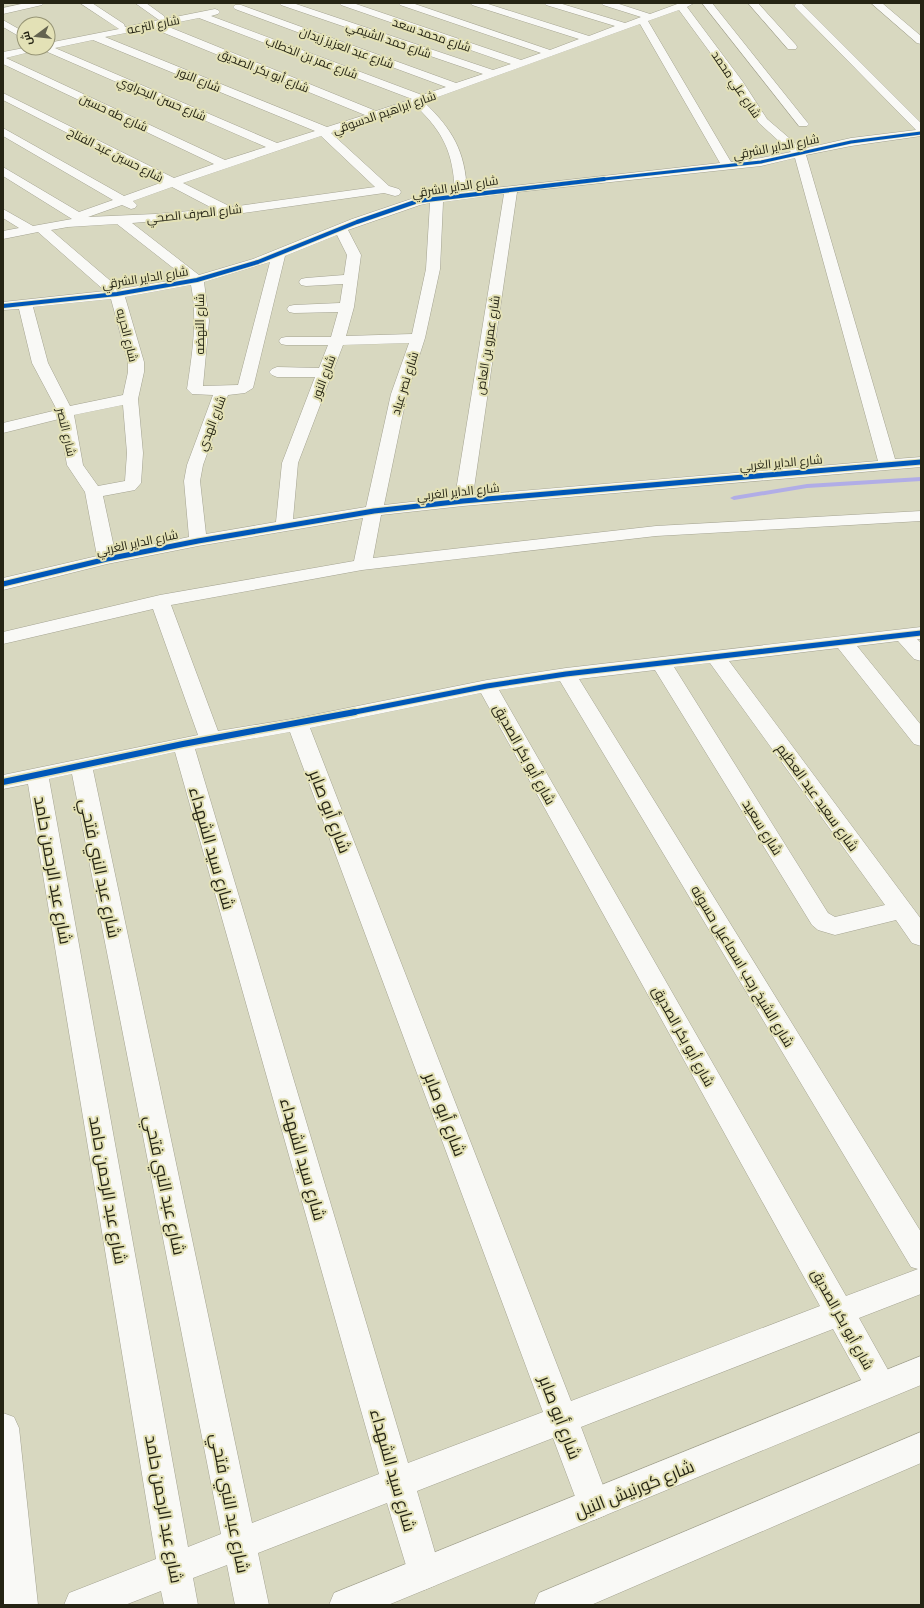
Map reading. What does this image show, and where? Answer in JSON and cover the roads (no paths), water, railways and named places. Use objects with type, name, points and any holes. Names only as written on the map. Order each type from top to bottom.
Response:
[{"type":"main road","points":[[3,11],[39,3]]},
{"type":"main road","points":[[84,3],[121,26]]},
{"type":"main road","points":[[140,3],[161,18]]},
{"type":"main road","name":"شارع الترعه","points":[[56,39],[203,10],[258,3]]},
{"type":"main road","name":"شارع حمد الشيمي","points":[[284,3],[493,74]]},
{"type":"main road","name":"شارع محمد سعد","points":[[344,3],[521,64]]},
{"type":"main road","points":[[403,3],[550,53]]},
{"type":"main road","points":[[475,3],[588,39]]},
{"type":"main road","points":[[549,3],[624,26]]},
{"type":"main road","points":[[606,3],[646,18],[728,166]]},
{"type":"main road","points":[[668,3],[683,5]]},
{"type":"main road","points":[[707,3],[803,124]]},
{"type":"main road","points":[[753,3],[792,47]]},
{"type":"main road","points":[[876,3],[921,42]]},
{"type":"main road","name":"شارع ابراهيم الدسوقي","points":[[81,219],[123,200],[172,182],[420,100],[683,5]]},
{"type":"main road","name":"شارع علي محمد","points":[[683,5],[739,84],[762,121],[800,154]]},
{"type":"main road","points":[[799,6],[921,129]]},
{"type":"main road","name":"شارع عبد العزيز زيدان","points":[[229,7],[456,87]]},
{"type":"main road","name":"شارع الترعه","points":[[56,45],[152,24],[203,10]]},
{"type":"main road","name":"شارع عمر بن الخطاب","points":[[203,10],[420,100]]},
{"type":"main road","points":[[3,23],[16,31]]},
{"type":"main road","name":"شارع أبو بكر الصديق","points":[[152,24],[376,115]]},
{"type":"main road","name":"شارع النور","points":[[93,36],[325,132],[385,188]]},
{"type":"main road","points":[[4,50],[16,48]]},
{"type":"main road","points":[[4,50],[16,49]]},
{"type":"main road","name":"شارع حسن البحراوي","points":[[56,50],[277,147]]},
{"type":"main road","name":"شارع طه حسين","points":[[3,60],[224,164]]},
{"type":"main road","name":"شارع حسين عبد الفتاح","points":[[3,96],[229,211]]},
{"type":"main road","points":[[420,100],[450,137],[458,158],[461,196]]},
{"type":"main road","points":[[3,131],[155,218]]},
{"type":"main road","name":"شارع الداير الشرقي","points":[[3,306],[117,294],[198,280],[244,267],[357,222],[418,201],[511,189],[728,166],[800,154],[857,141],[921,133]]},
{"type":"main road","points":[[800,154],[888,465]]},
{"type":"main road","points":[[3,171],[81,219]]},
{"type":"main road","points":[[385,188],[418,201]]},
{"type":"main road","name":"شارع الصرف الصحي","points":[[3,235],[81,219],[120,220],[229,211],[385,188]]},
{"type":"main road","name":"شارع عمرو بن العاص","points":[[462,501],[511,189]]},
{"type":"main road","name":"شارع نصر عياد","points":[[362,565],[399,394],[418,338],[433,269],[437,199]]},
{"type":"main road","name":"شارع الحريه","points":[[3,213],[36,229],[117,294],[136,362],[136,372],[130,399],[135,453],[133,483],[129,486],[94,492]]},
{"type":"main road","name":"شارع النهضه","points":[[120,220],[198,280],[201,292],[201,350],[195,389],[201,392],[222,391]]},
{"type":"main road","name":"شارع النور","points":[[284,526],[290,463],[337,341],[347,307],[354,255],[341,229]]},
{"type":"main road","name":"شارع الهدي","points":[[198,541],[192,481],[195,465],[222,391],[240,390],[245,388],[279,254]]},
{"type":"main road","points":[[306,282],[351,279]]},
{"type":"main road","name":"شارع النصر","points":[[25,304],[40,363],[65,411],[75,465],[94,492],[107,559]]},
{"type":"main road","points":[[294,309],[347,307]]},
{"type":"main road","points":[[286,341],[418,338]]},
{"type":"main road","points":[[277,372],[325,373]]},
{"type":"main road","points":[[3,428],[65,411],[105,402],[130,399]]},
{"type":"main road","name":"شارع الداير الغربي","points":[[4,579],[198,541],[374,512],[462,501],[921,462]]},
{"type":"main road","points":[[3,638],[160,602],[282,578],[362,565],[656,531],[921,516]]},
{"type":"main road","points":[[160,602],[210,739]]},
{"type":"main road","points":[[3,782],[183,744],[298,724],[487,686],[566,674],[912,634],[921,656]]},
{"type":"main road","points":[[843,642],[921,739]]},
{"type":"main road","name":"شارع سعيد عبد العظيم","points":[[715,656],[921,937]]},
{"type":"main road","name":"شارع سعيد","points":[[661,663],[820,919],[826,924],[835,926],[901,910]]},
{"type":"main road","name":"شارع الشيخ رجب اسماعيل حسونه","points":[[566,674],[921,1258]]},
{"type":"main road","name":"شارع أبو بكر الصديق","points":[[487,686],[881,1386]]},
{"type":"main road","name":"شارع أبو صابر","points":[[298,724],[594,1504]]},
{"type":"main road","name":"شارع سيد الشهداء","points":[[183,744],[424,1573]]},
{"type":"main road","name":"شارع عبد النبي فتحي","points":[[80,765],[252,1605]]},
{"type":"main road","name":"شارع عبد الرحمن حامد","points":[[37,774],[181,1605]]},
{"type":"main road","points":[[81,1605],[921,1281]]},
{"type":"main road","name":"شارع كورنيش النيل","points":[[346,1605],[921,1370]]},
{"type":"main road","points":[[3,1428],[21,1605]]},
{"type":"main road","points":[[551,1605],[921,1447]]},
{"type":"waterway","points":[[734,498],[807,486],[921,479]]}]
